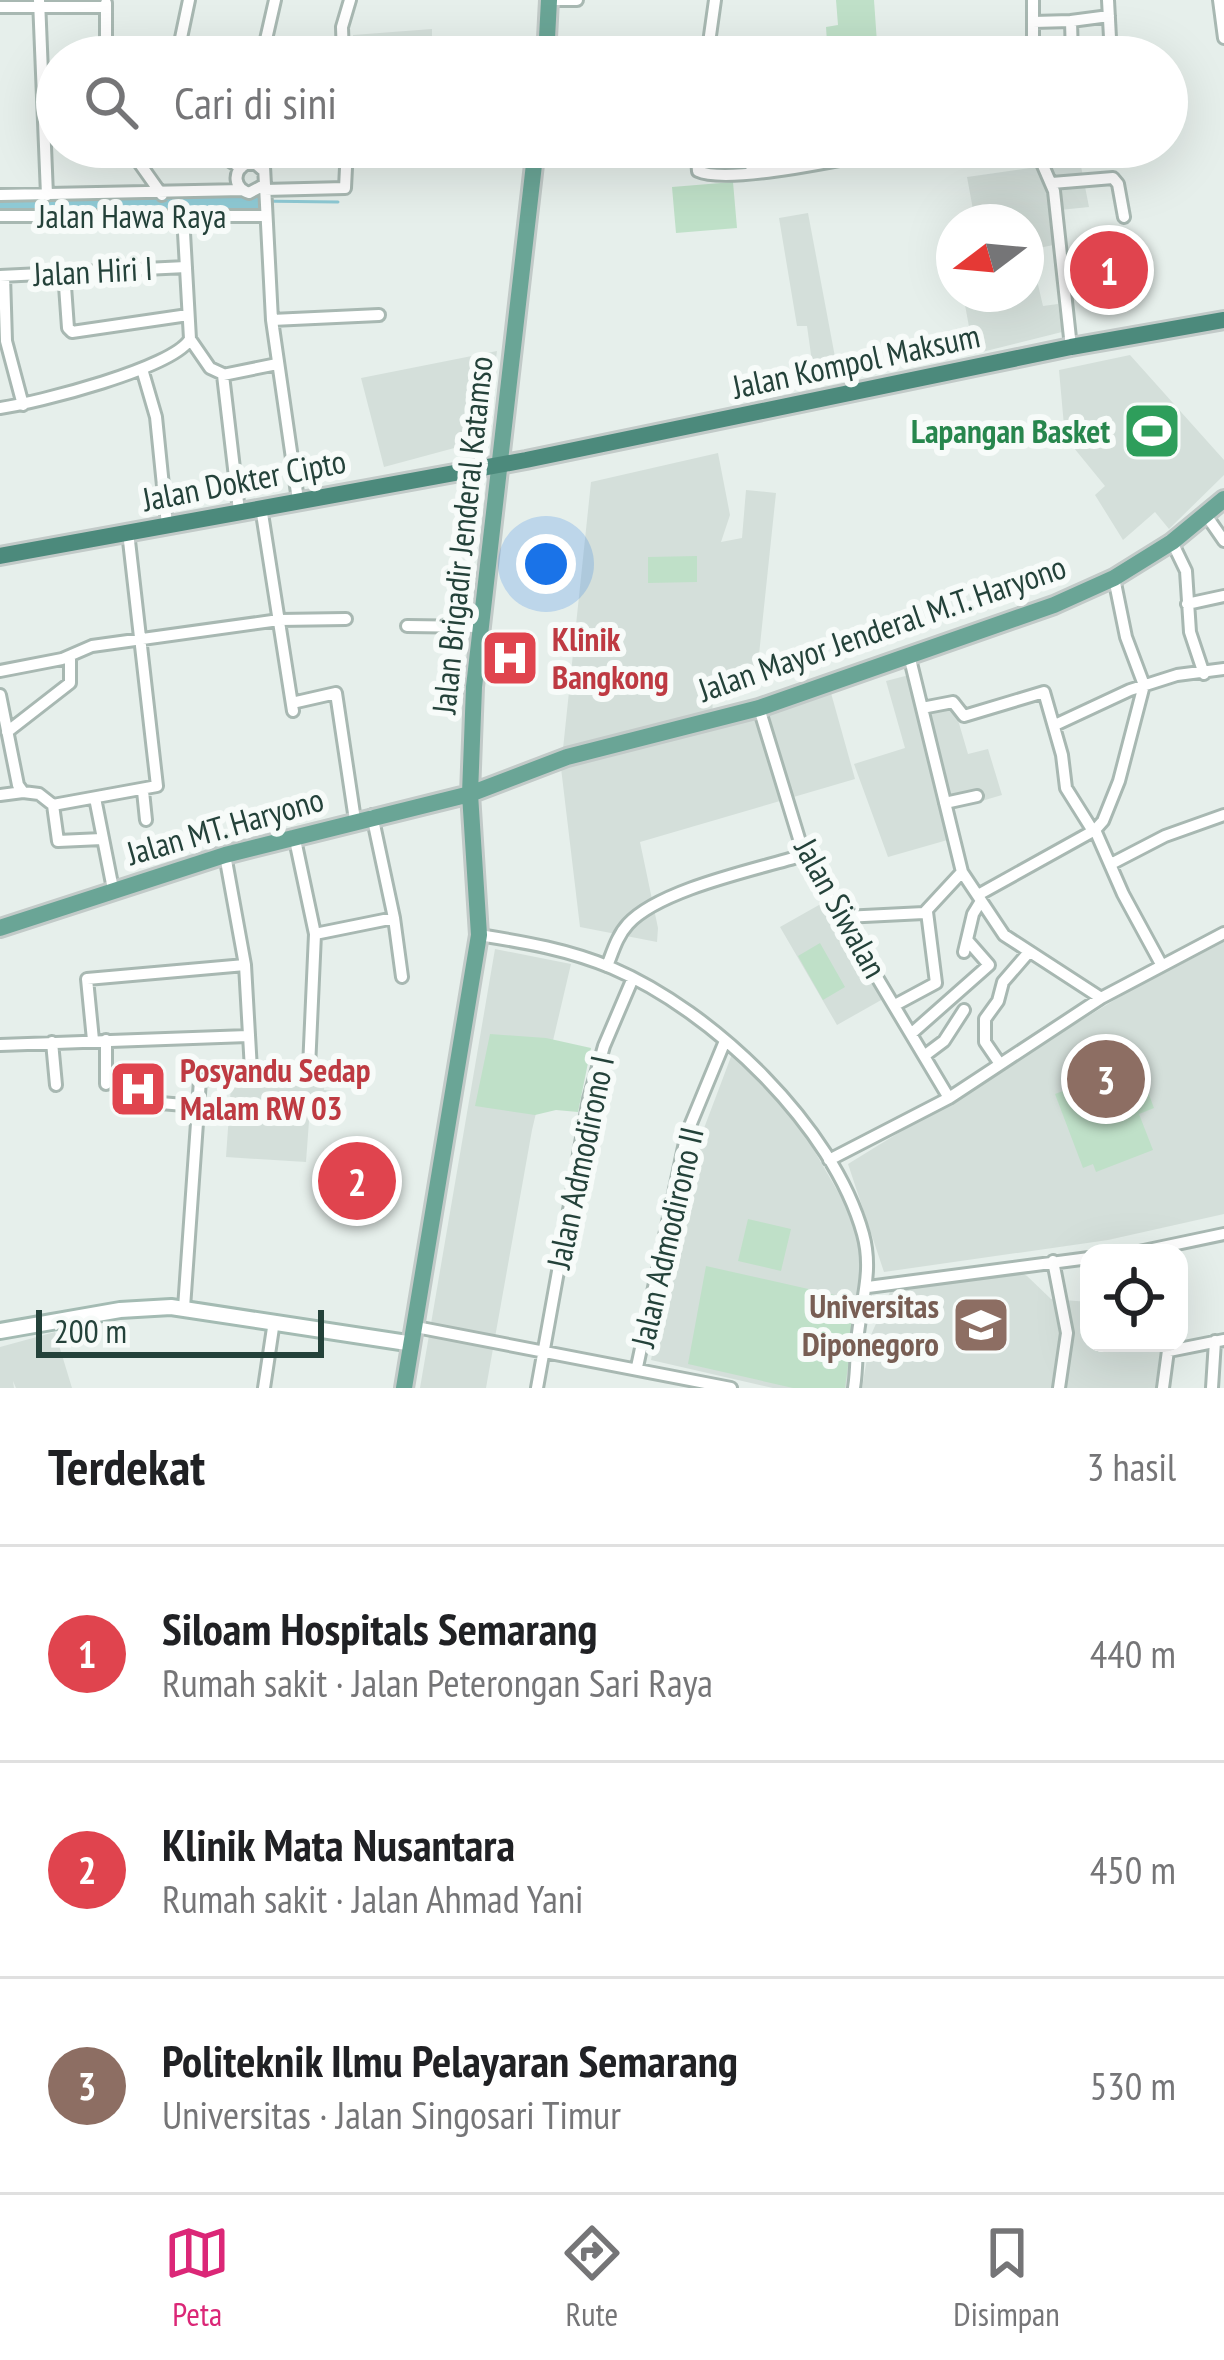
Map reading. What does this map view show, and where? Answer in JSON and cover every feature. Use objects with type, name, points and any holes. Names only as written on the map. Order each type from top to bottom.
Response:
[{"type":"highway","name":"Jalan Kompol Maksum","points":[[500,462],[1224,320]]},
{"type":"highway","name":"Jalan Dokter Cipto","points":[[0,556],[500,462]]},
{"type":"main road","points":[[548,36],[552,1]]},
{"type":"main road","name":"Jalan Brigadir Jenderal Katamso","points":[[401,1388],[479,933],[471,730],[534,168]]},
{"type":"main road","name":"Jalan Mayor Jenderal M.T. Haryono","points":[[470,794],[584,752],[759,708],[1054,605],[1114,578],[1172,542],[1224,500]]},
{"type":"main road","name":"Jalan MT. Haryono","points":[[0,928],[294,835],[470,794]]},
{"type":"main road","points":[[0,1331],[120,1310],[184,1308],[412,1335]]},
{"type":"street","points":[[181,36],[189,0]]},
{"type":"street","points":[[265,36],[275,0]]},
{"type":"street","points":[[342,36],[350,0]]},
{"type":"street","points":[[552,1],[577,0]]},
{"type":"street","points":[[710,36],[715,0]]},
{"type":"street","points":[[1033,0],[1033,36]]},
{"type":"street","points":[[1108,0],[1110,36]]},
{"type":"street","points":[[1219,0],[1224,38]]},
{"type":"street","points":[[39,3],[40,36]]},
{"type":"street","points":[[0,7],[106,3],[106,36]]},
{"type":"street","points":[[1033,22],[1109,16]]},
{"type":"street","points":[[1071,21],[1071,36]]},
{"type":"street","points":[[46,168],[47,195]]},
{"type":"street","points":[[141,168],[162,195]]},
{"type":"street","points":[[241,168],[236,179],[243,190]]},
{"type":"street","points":[[254,168],[264,194]]},
{"type":"street","points":[[263,168],[272,320],[298,500]]},
{"type":"street","points":[[0,195],[243,190],[264,194],[345,188],[346,168]]},
{"type":"street","points":[[699,168],[700,174],[777,168]]},
{"type":"street","points":[[752,168],[752,172]]},
{"type":"street","points":[[1045,168],[1052,183],[1071,347]]},
{"type":"street","points":[[138,194],[143,171]]},
{"type":"street","points":[[1052,183],[1108,177],[1118,184],[1124,217]]},
{"type":"street","name":"Jalan Hawa Raya","points":[[0,216],[183,215],[264,194]]},
{"type":"street","points":[[183,215],[186,344],[210,368],[224,374],[277,364]]},
{"type":"street","name":"Jalan Hiri I","points":[[2,276],[186,267]]},
{"type":"street","points":[[64,272],[67,324],[72,332],[188,315]]},
{"type":"street","points":[[2,276],[3,342],[23,405]]},
{"type":"street","points":[[272,320],[379,315]]},
{"type":"street","points":[[0,408],[142,369],[186,344]]},
{"type":"street","points":[[142,369],[156,417],[167,525]]},
{"type":"street","points":[[224,374],[239,511]]},
{"type":"street","points":[[261,507],[292,707],[336,693],[363,818],[394,917],[402,977]]},
{"type":"street","points":[[1206,515],[1224,541]]},
{"type":"street","points":[[53,806],[157,787],[128,532]]},
{"type":"street","points":[[1172,542],[1186,571],[1190,632],[1204,674]]},
{"type":"street","points":[[911,1033],[989,965],[966,946],[980,898],[1022,868],[1054,856],[1094,831],[1103,821],[1119,781],[1144,685],[1126,637],[1114,578]]},
{"type":"street","points":[[1187,604],[1224,596]]},
{"type":"street","points":[[0,670],[70,656],[92,646],[279,620],[346,620]]},
{"type":"street","points":[[407,626],[480,627]]},
{"type":"street","points":[[909,655],[962,872],[1004,935],[1101,998]]},
{"type":"street","points":[[5,732],[69,684],[70,656]]},
{"type":"street","points":[[1055,724],[1144,685],[1224,669]]},
{"type":"street","points":[[922,708],[953,702],[964,716],[1042,691],[1055,724],[1070,799],[1094,831],[1161,964]]},
{"type":"street","points":[[0,695],[5,732],[23,791]]},
{"type":"street","name":"Jalan Siwalan","points":[[759,708],[804,855],[949,1098]]},
{"type":"street","points":[[0,796],[23,791],[39,794],[53,806],[58,842],[102,839]]},
{"type":"street","points":[[143,791],[146,820]]},
{"type":"street","points":[[945,803],[976,796]]},
{"type":"street","points":[[95,799],[113,889]]},
{"type":"street","points":[[1112,864],[1165,836],[1224,815]]},
{"type":"street","points":[[184,1308],[201,1078],[227,1077],[235,1069],[309,1069],[314,934],[294,835]]},
{"type":"street","points":[[225,855],[245,965],[250,1070]]},
{"type":"street","points":[[607,966],[617,939],[638,914],[688,890],[804,855]]},
{"type":"street","points":[[844,917],[927,912],[962,872]]},
{"type":"street","points":[[895,1005],[936,983],[927,912]]},
{"type":"street","points":[[314,934],[394,917]]},
{"type":"street","points":[[479,933],[527,942],[633,977],[725,1041],[778,1089],[829,1160],[863,1233],[868,1287],[859,1323],[854,1388]]},
{"type":"street","points":[[829,1160],[949,1098],[1101,998],[1224,933]]},
{"type":"street","points":[[1000,1064],[985,1042],[985,1019],[998,1001],[1003,982],[1029,952]]},
{"type":"street","points":[[106,1084],[88,978],[245,965]]},
{"type":"street","name":"Jalan Admodirono I","points":[[537,1388],[589,1099],[604,1046],[633,977]]},
{"type":"street","points":[[925,1055],[944,1041],[964,1010]]},
{"type":"street","points":[[0,1045],[248,1036]]},
{"type":"street","name":"Jalan Admodirono II","points":[[637,1367],[687,1133],[725,1041]]},
{"type":"street","points":[[52,1042],[56,1084]]},
{"type":"street","points":[[137,1101],[196,1106]]},
{"type":"street","points":[[1188,1244],[1224,1234]]},
{"type":"street","points":[[868,1287],[1080,1259]]},
{"type":"street","points":[[1053,1262],[1067,1333],[1059,1388]]},
{"type":"street","points":[[264,1388],[274,1321]]},
{"type":"street","points":[[412,1335],[541,1351],[731,1388]]},
{"type":"street","points":[[1188,1345],[1220,1341],[1212,1388]]},
{"type":"street","points":[[1163,1388],[1168,1352]]},
{"type":"shaded area","points":[[432,29],[432,36],[353,35]]},
{"type":"shaded area","points":[[1031,168],[1081,168],[1089,207],[1050,211],[1053,245],[1044,247],[1044,204],[972,204],[967,177]]},
{"type":"shaded area","points":[[808,213],[835,357],[845,356],[848,376],[815,383],[807,326],[797,326],[779,218]]},
{"type":"shaded area","points":[[1058,304],[1062,332],[974,354],[966,312],[1044,312],[1044,306]]},
{"type":"shaded area","points":[[497,351],[484,440],[384,467],[361,378]]},
{"type":"shaded area","points":[[1130,355],[1224,460],[1224,475],[1169,529],[1155,512],[1123,540],[1095,495],[1105,486],[1065,437],[1059,370]]},
{"type":"shaded area","points":[[718,453],[730,515],[721,542],[742,538],[746,490],[776,493],[756,683],[713,695],[712,720],[831,693],[855,779],[640,842],[657,942],[580,927],[561,768],[591,482]]},
{"type":"shaded area","points":[[909,675],[920,712],[953,703],[968,754],[988,749],[1002,795],[951,810],[958,837],[888,857],[854,764],[905,748],[886,681]]},
{"type":"shaded area","points":[[826,901],[883,999],[837,1025],[780,927]]},
{"type":"shaded area","points":[[1224,942],[1224,1214],[1108,1240],[884,1272],[848,1164],[1129,991]]},
{"type":"shaded area","points":[[495,949],[571,964],[532,1130],[486,1388],[420,1388]]},
{"type":"shaded area","points":[[732,1054],[800,1126],[860,1230],[860,1290],[846,1388],[773,1388],[651,1360],[689,1168]]},
{"type":"shaded area","points":[[232,1071],[325,1078],[324,1090],[334,1091],[332,1122],[309,1121],[306,1162],[226,1157]]},
{"type":"shaded area","name":"Universitas Diponegoro","points":[[1012,1268],[1051,1299],[1080,1301],[1080,1352],[1165,1352],[1159,1388],[862,1388],[871,1335],[890,1292]]},
{"type":"shaded area","points":[[55,1332],[72,1388],[16,1388],[13,1381],[14,1388],[0,1388],[0,1347]]},
{"type":"green space","points":[[836,0],[874,0],[877,36],[827,36],[826,27],[838,25]]},
{"type":"green space","points":[[733,182],[737,228],[676,233],[672,187]]},
{"type":"green space","name":"Lapangan Basket","points":[[1160,406],[1178,427],[1145,456],[1127,436]]},
{"type":"green space","points":[[697,556],[697,582],[648,583],[648,557]]},
{"type":"green space","points":[[820,943],[845,987],[823,1000],[798,956]]},
{"type":"green space","points":[[490,1034],[546,1038],[591,1048],[578,1112],[535,1115],[475,1106]]},
{"type":"green space","points":[[1137,1063],[1154,1108],[1139,1114],[1153,1150],[1096,1172],[1093,1164],[1083,1168],[1055,1094]]},
{"type":"green space","points":[[748,1219],[791,1229],[781,1271],[738,1261]]},
{"type":"green space","points":[[706,1266],[857,1300],[845,1388],[793,1388],[688,1364]]},
{"type":"waterway","points":[[254,201],[338,202]]},
{"type":"waterway","points":[[0,205],[254,201]]},
{"type":"place","name":"Siloam Hospitals Semarang","points":[[1109,270]]},
{"type":"place","name":"Lapangan Basket","points":[[1152,431]]},
{"type":"place","name":"Klinik Bangkong","points":[[510,658]]},
{"type":"place","name":"Politeknik Ilmu Pelayaran Semarang","points":[[1106,1079]]},
{"type":"place","name":"Posyandu Sedap Malam RW 03","points":[[138,1089]]},
{"type":"place","name":"Klinik Mata Nusantara","points":[[357,1181]]},
{"type":"place","name":"Universitas Diponegoro","points":[[981,1325]]}]
